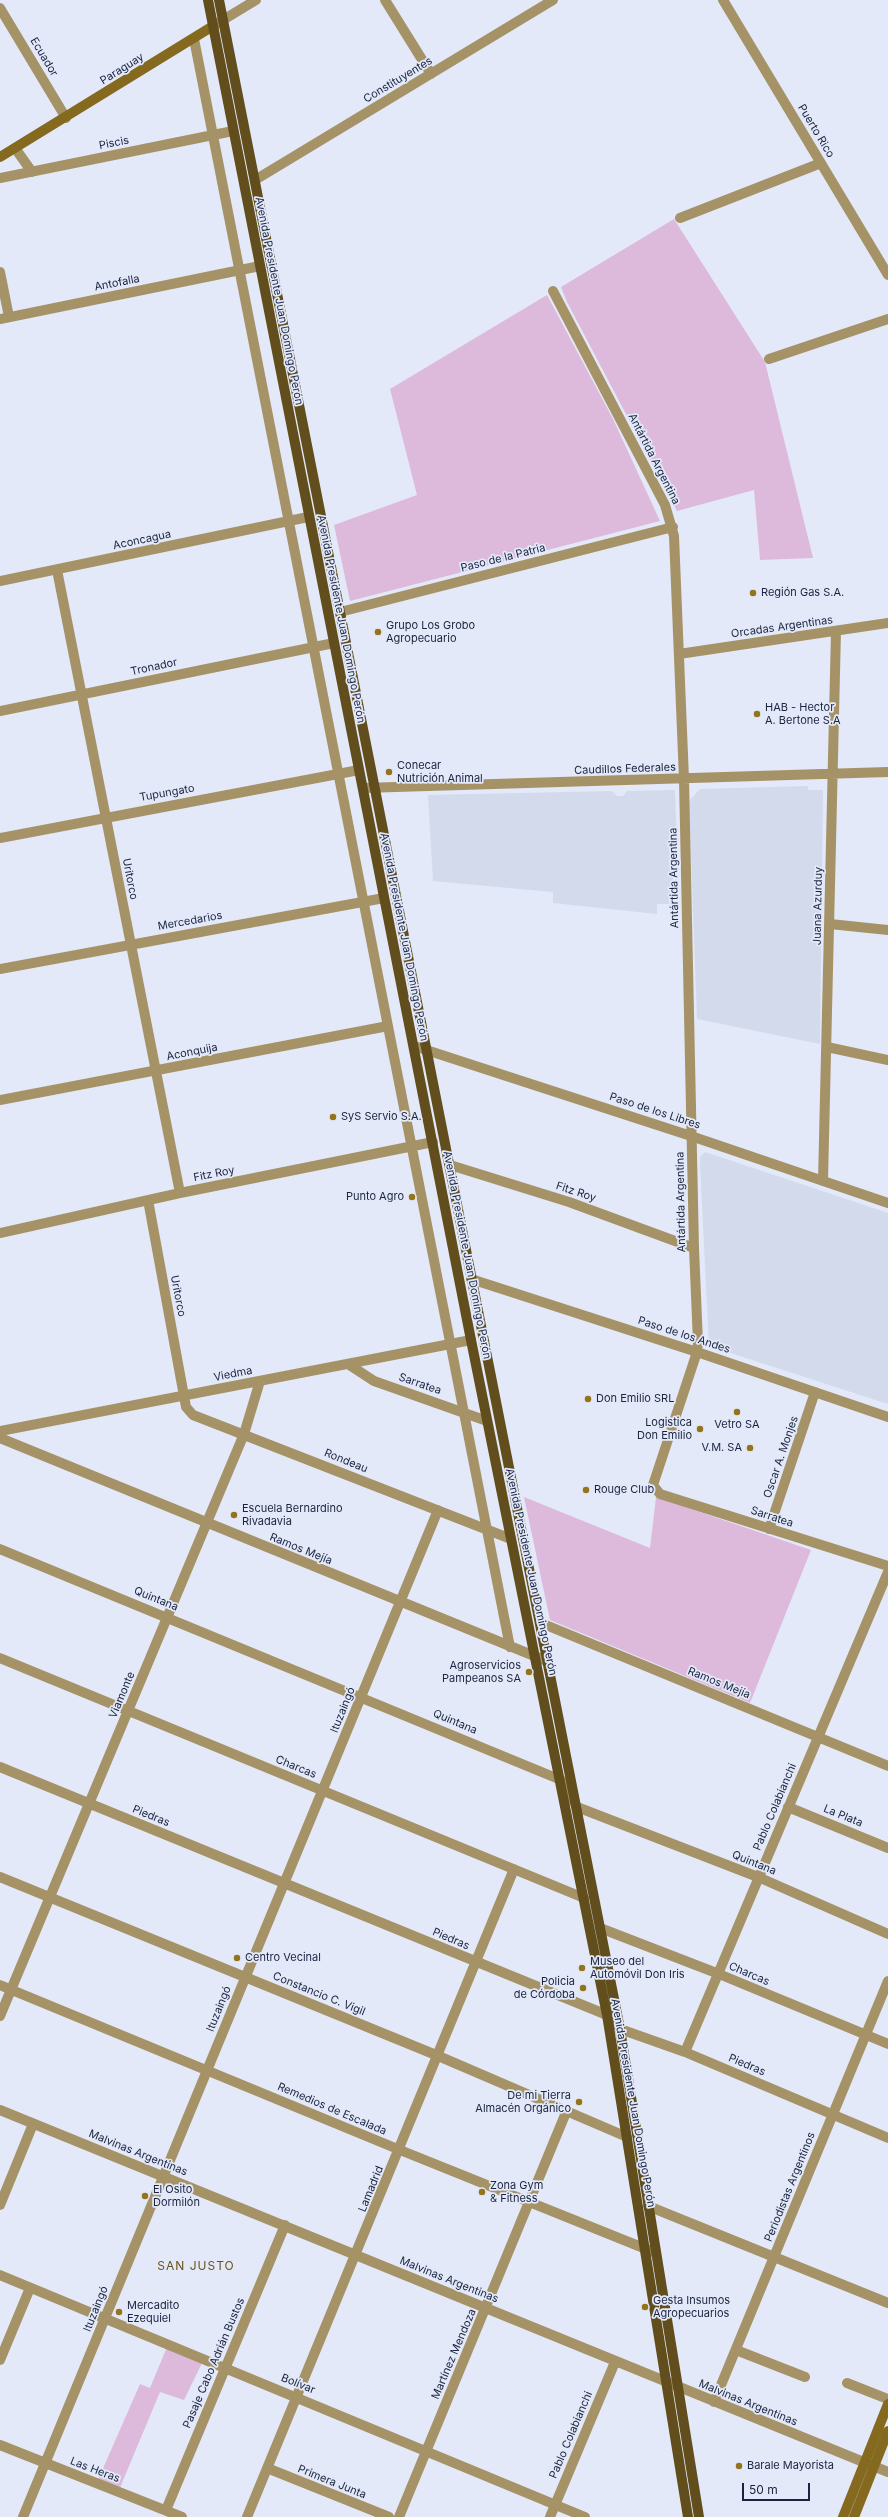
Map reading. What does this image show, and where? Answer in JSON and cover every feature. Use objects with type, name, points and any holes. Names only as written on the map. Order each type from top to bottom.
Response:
[{"type":"main road","name":"Avenida Presidente Juan Domingo Perón","points":[[208,0],[308,517],[363,788],[487,1421],[561,1780],[607,2015],[688,2517]]},
{"type":"main road","name":"Avenida Presidente Juan Domingo Perón","points":[[220,0],[450,1165],[471,1279],[549,1662],[620,2029],[699,2517]]},
{"type":"main road","name":"Paraguay","points":[[0,157],[66,118],[213,26]]},
{"type":"main road","points":[[854,2517],[888,2404]]},
{"type":"main road","points":[[843,2517],[888,2431]]},
{"type":"street","name":"Paraguay","points":[[213,26],[256,0]]},
{"type":"street","points":[[385,0],[431,74]]},
{"type":"street","name":"Constituyentes","points":[[255,180],[431,74],[542,3],[553,0]]},
{"type":"street","name":"Puerto Rico","points":[[723,0],[888,275]]},
{"type":"street","name":"Ecuador","points":[[0,8],[66,118]]},
{"type":"street","points":[[194,39],[510,1647]]},
{"type":"street","name":"Piscis","points":[[0,178],[233,131]]},
{"type":"street","points":[[15,148],[32,172]]},
{"type":"street","points":[[680,218],[821,163]]},
{"type":"street","name":"Antofalla","points":[[4,318],[260,266]]},
{"type":"street","points":[[0,272],[4,318]]},
{"type":"street","name":"Antártida Argentina","points":[[553,291],[665,505],[673,527],[684,779],[697,1352],[653,1485]]},
{"type":"street","points":[[769,359],[888,319]]},
{"type":"street","name":"Aconcagua","points":[[0,581],[308,517]]},
{"type":"street","name":"Paso de la Patria","points":[[340,612],[673,527]]},
{"type":"street","name":"Uritorco","points":[[58,570],[130,944],[180,1193]]},
{"type":"street","name":"Orcadas Argentinas","points":[[679,654],[888,623]]},
{"type":"street","name":"Juana Azurduy","points":[[823,1181],[834,774],[836,631]]},
{"type":"street","name":"Tronador","points":[[0,711],[334,643]]},
{"type":"street","name":"Tupungato","points":[[0,838],[359,770]]},
{"type":"street","name":"Caudillos Federales","points":[[363,788],[888,772]]},
{"type":"street","name":"Mercedarios","points":[[0,969],[384,898]]},
{"type":"street","points":[[830,924],[888,930]]},
{"type":"street","name":"Aconquija","points":[[0,1100],[156,1072],[388,1026]]},
{"type":"street","name":"Paso de los Libres","points":[[414,1046],[692,1136],[888,1203]]},
{"type":"street","points":[[827,1047],[888,1060]]},
{"type":"street","name":"Fitz Roy","points":[[0,1233],[180,1193],[433,1142]]},
{"type":"street","name":"Fitz Roy","points":[[450,1165],[576,1204],[694,1248]]},
{"type":"street","name":"Uritorco","points":[[148,1200],[184,1396]]},
{"type":"street","name":"Paso de los Andes","points":[[471,1279],[697,1352],[888,1417]]},
{"type":"street","name":"Viedma","points":[[0,1431],[471,1340]]},
{"type":"street","name":"Sarratea","points":[[348,1364],[374,1381],[487,1421]]},
{"type":"street","name":"Viamonte","points":[[0,2016],[90,1805],[244,1434],[260,1381]]},
{"type":"street","name":"Oscar A. Monjes","points":[[769,1529],[815,1392]]},
{"type":"street","name":"Rondeau","points":[[184,1396],[186,1407],[193,1415],[511,1539]]},
{"type":"street","name":"Ramos Mejía","points":[[0,1438],[206,1524],[549,1662]]},
{"type":"street","name":"Sarratea","points":[[653,1485],[660,1494],[888,1566]]},
{"type":"street","name":"Ituzaingó","points":[[23,2517],[438,1510]]},
{"type":"street","name":"Quintana","points":[[0,1549],[361,1696],[561,1780]]},
{"type":"street","name":"Pablo Colabianchi","points":[[685,2052],[720,1974],[758,1877],[888,1572]]},
{"type":"street","name":"Ramos Mejía","points":[[541,1623],[888,1766]]},
{"type":"street","name":"Charcas","points":[[0,1658],[584,1898]]},
{"type":"street","name":"Piedras","points":[[0,1767],[607,2015],[620,2029],[685,2052],[888,2138]]},
{"type":"street","points":[[561,1780],[577,1807]]},
{"type":"street","name":"Quintana","points":[[577,1807],[758,1877],[888,1934]]},
{"type":"street","name":"La Plata","points":[[788,1807],[888,1848]]},
{"type":"street","name":"Lamadrid","points":[[246,2517],[400,2150],[436,2056],[514,1869]]},
{"type":"street","name":"Constancio C. Vigil","points":[[0,1876],[627,2136]]},
{"type":"street","name":"Charcas","points":[[600,1928],[720,1974],[888,2044]]},
{"type":"street","name":"Periodistas Argentinos","points":[[714,2402],[888,1981]]},
{"type":"street","name":"Remedios de Escalada","points":[[0,1984],[400,2150],[656,2253]]},
{"type":"street","name":"Malvinas Argentinas","points":[[0,2110],[285,2225],[356,2256],[666,2383],[888,2472]]},
{"type":"street","name":"Martínez Mendoza","points":[[399,2517],[486,2308],[528,2201],[567,2110]]},
{"type":"street","points":[[0,2205],[33,2124]]},
{"type":"street","points":[[648,2206],[888,2303]]},
{"type":"street","name":"Pasaje Cabo Adrián Bustos","points":[[166,2510],[285,2225]]},
{"type":"street","name":"Bolívar","points":[[0,2275],[427,2450],[585,2517]]},
{"type":"street","points":[[0,2360],[30,2288]]},
{"type":"street","points":[[736,2350],[805,2377]]},
{"type":"street","name":"Pablo Colabianchi","points":[[550,2517],[615,2362]]},
{"type":"street","points":[[847,2383],[888,2399]]},
{"type":"street","name":"Las Heras","points":[[0,2445],[182,2517]]},
{"type":"street","name":"Primera Junta","points":[[267,2468],[389,2517]]},
{"type":"shaded area","points":[[674,219],[765,362],[813,558],[760,560],[754,490],[677,511],[567,302],[561,287]]},
{"type":"shaded area","points":[[547,295],[613,419],[660,521],[350,601],[334,525],[417,495],[390,389]]},
{"type":"shaded area","points":[[808,786],[808,790],[823,790],[820,1044],[697,1019],[689,801],[700,789]]},
{"type":"shaded area","points":[[675,790],[677,850],[669,904],[657,904],[657,914],[553,903],[553,892],[433,881],[428,795],[612,791],[617,796],[623,796],[627,791]]},
{"type":"shaded area","points":[[705,1152],[888,1213],[888,1404],[709,1346],[700,1164],[700,1157]]},
{"type":"shaded area","points":[[524,1497],[650,1548],[656,1497],[811,1550],[750,1703],[550,1620]]},
{"type":"shaded area","points":[[167,2347],[203,2361],[184,2400],[160,2392],[119,2490],[97,2482],[140,2384],[150,2388]]},
{"type":"place","name":"Región Gas S.A.","points":[[753,593]]},
{"type":"place","name":"Grupo Los Grobo Agropecuario","points":[[378,632]]},
{"type":"place","name":"HAB - Hector A. Bertone S.A","points":[[757,714]]},
{"type":"place","name":"Conecar Nutrición Animal","points":[[389,772]]},
{"type":"place","name":"SyS Servio S.A.","points":[[333,1117]]},
{"type":"place","name":"Punto Agro","points":[[412,1197]]},
{"type":"place","name":"Don Emilio SRL","points":[[588,1399]]},
{"type":"place","name":"Vetro SA","points":[[737,1412]]},
{"type":"place","name":"Logistica Don Emilio","points":[[700,1429]]},
{"type":"place","name":"V.M. SA","points":[[750,1448]]},
{"type":"place","name":"Rouge Club","points":[[586,1490]]},
{"type":"place","name":"Escuela Bernardino Rivadavia","points":[[234,1515]]},
{"type":"place","name":"Agroservicios Pampeanos SA","points":[[529,1672]]},
{"type":"place","name":"Centro Vecinal","points":[[237,1958]]},
{"type":"place","name":"Museo del Automóvil Don Iris","points":[[582,1968]]},
{"type":"place","name":"Policia de Córdoba","points":[[583,1988]]},
{"type":"place","name":"De mi Tierra Almacén Orgánico","points":[[579,2102]]},
{"type":"place","name":"Zona Gym & Fitness","points":[[482,2192]]},
{"type":"place","name":"El Osito Dormilón","points":[[145,2196]]},
{"type":"place","name":"Gesta Insumos Agropecuarios","points":[[645,2307]]},
{"type":"place","name":"Mercadito Ezequiel","points":[[119,2312]]},
{"type":"place","name":"Barale Mayorista","points":[[739,2466]]},
{"type":"district","name":"SAN JUSTO","points":[[196,2266]]}]
